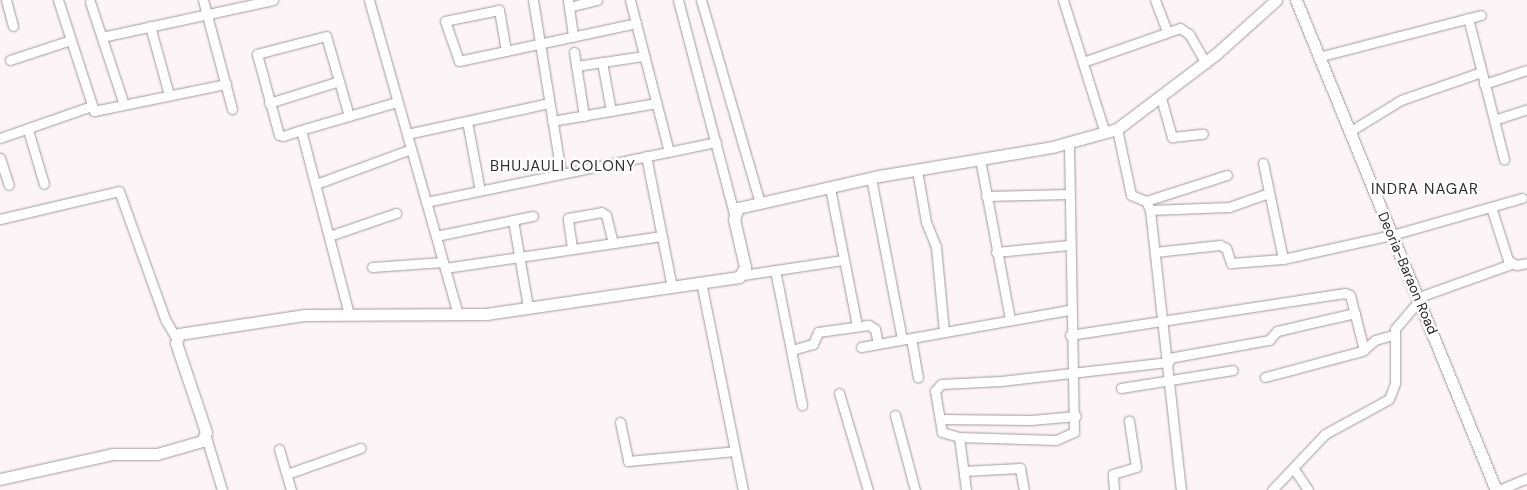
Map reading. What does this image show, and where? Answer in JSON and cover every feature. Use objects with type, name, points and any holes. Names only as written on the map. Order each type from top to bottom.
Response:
[{"type":"street","points":[[6,0],[13,26]]},
{"type":"street","points":[[58,0],[92,106],[98,111],[226,84]]},
{"type":"street","points":[[203,0],[232,108]]},
{"type":"street","points":[[102,37],[273,0]]},
{"type":"street","points":[[369,0],[458,314]]},
{"type":"street","points":[[533,0],[561,173]]},
{"type":"street","points":[[573,36],[568,3],[597,0]]},
{"type":"street","points":[[630,0],[669,152]]},
{"type":"street","points":[[678,0],[734,214],[745,266],[743,274]]},
{"type":"street","points":[[701,0],[760,203]]},
{"type":"street","points":[[1063,0],[1105,133]]},
{"type":"street","points":[[1155,0],[1167,31]]},
{"type":"street","points":[[734,214],[738,208],[871,178],[1069,142],[1117,129],[1206,63],[1276,0]]},
{"type":"street","name":"Deoria-Baraon Road","points":[[1296,0],[1318,58],[1497,490]]},
{"type":"street","points":[[90,2],[124,105]]},
{"type":"street","points":[[506,51],[499,10],[445,20],[458,61],[540,44],[636,23]]},
{"type":"street","points":[[1318,58],[1481,14]]},
{"type":"street","points":[[1468,18],[1504,159]]},
{"type":"street","points":[[150,26],[169,95]]},
{"type":"street","points":[[1084,62],[1167,31],[1186,30],[1206,63]]},
{"type":"street","points":[[349,116],[324,35],[262,52],[257,58],[276,134],[282,136],[397,102]]},
{"type":"street","points":[[10,60],[71,40]]},
{"type":"street","points":[[574,52],[584,116]]},
{"type":"street","points":[[576,66],[644,56]]},
{"type":"street","points":[[602,62],[611,111]]},
{"type":"street","points":[[1484,84],[1527,70]]},
{"type":"street","points":[[1349,132],[1401,100],[1481,72]]},
{"type":"street","points":[[269,102],[339,81]]},
{"type":"street","points":[[1161,98],[1172,137],[1203,134]]},
{"type":"street","points":[[406,134],[550,103]]},
{"type":"street","points":[[552,121],[656,103]]},
{"type":"street","points":[[0,138],[28,130],[92,106]]},
{"type":"street","points":[[1494,120],[1527,109]]},
{"type":"street","points":[[467,121],[480,191]]},
{"type":"street","points":[[1117,129],[1131,195],[1146,201],[1226,175]]},
{"type":"street","points":[[28,130],[44,184]]},
{"type":"street","points":[[301,130],[349,314]]},
{"type":"street","points":[[426,202],[716,142]]},
{"type":"street","points":[[1069,142],[1069,310],[1074,374],[1076,416],[1074,432],[1062,439],[959,437],[943,434],[935,391],[941,384],[1074,374],[1169,360],[1269,340],[1277,331],[1355,313]]},
{"type":"street","points":[[316,184],[411,149]]},
{"type":"street","points":[[646,156],[672,286]]},
{"type":"street","points":[[0,158],[9,185]]},
{"type":"street","points":[[980,159],[1010,319]]},
{"type":"street","points":[[1263,163],[1283,259]]},
{"type":"street","points":[[917,170],[926,222],[936,247],[944,332]]},
{"type":"street","points":[[871,178],[906,339],[918,377]]},
{"type":"street","points":[[830,188],[857,326]]},
{"type":"street","points":[[0,219],[119,191],[165,319],[176,338],[222,490]]},
{"type":"street","points":[[1150,210],[1230,207],[1269,193]]},
{"type":"street","points":[[986,196],[1069,194]]},
{"type":"street","points":[[1155,252],[1220,245],[1226,248],[1231,263],[1283,259],[1392,235],[1522,198]]},
{"type":"street","points":[[1146,201],[1150,210],[1169,360],[1181,490]]},
{"type":"street","points":[[1491,207],[1511,264]]},
{"type":"street","points":[[572,248],[568,218],[601,212],[606,215],[613,243]]},
{"type":"street","points":[[329,236],[396,213]]},
{"type":"street","points":[[436,236],[533,216]]},
{"type":"street","points":[[513,220],[528,307]]},
{"type":"street","points":[[372,268],[444,265],[662,236]]},
{"type":"street","points":[[996,252],[1069,246]]},
{"type":"street","points":[[176,338],[184,332],[255,322],[349,314],[458,314],[528,307],[843,260]]},
{"type":"street","points":[[1272,490],[1294,469],[1325,434],[1389,399],[1395,383],[1393,335],[1399,320],[1419,299],[1511,264],[1527,263]]},
{"type":"street","points":[[775,270],[785,336],[792,350],[802,405]]},
{"type":"street","points":[[701,282],[743,490]]},
{"type":"street","points":[[1070,335],[1345,293],[1350,295],[1364,350]]},
{"type":"street","points":[[860,347],[1069,310]]},
{"type":"street","points":[[792,350],[814,344],[818,332],[857,326],[872,326],[878,344]]},
{"type":"street","points":[[1266,377],[1364,350],[1375,340],[1393,335]]},
{"type":"street","points":[[1121,388],[1171,382],[1233,370]]},
{"type":"street","points":[[839,393],[868,490]]},
{"type":"street","points":[[895,414],[915,490]]},
{"type":"street","points":[[940,419],[1031,420],[1076,416]]},
{"type":"street","points":[[1114,490],[1113,474],[1136,467],[1129,421]]},
{"type":"street","points":[[620,422],[628,461],[735,451]]},
{"type":"street","points":[[959,437],[966,490]]},
{"type":"street","points":[[0,479],[96,457],[157,454],[194,446],[206,438]]},
{"type":"street","points":[[279,448],[291,490]]},
{"type":"street","points":[[287,474],[361,448]]},
{"type":"street","points":[[964,471],[1020,468],[1024,490]]},
{"type":"street","points":[[1294,469],[1308,490]]},
{"type":"street","points":[[1497,490],[1527,478]]},
{"type":"district","name":"BHUJAULI COLONY","points":[[563,167]]},
{"type":"district","name":"INDRA NAGAR","points":[[1425,190]]}]
